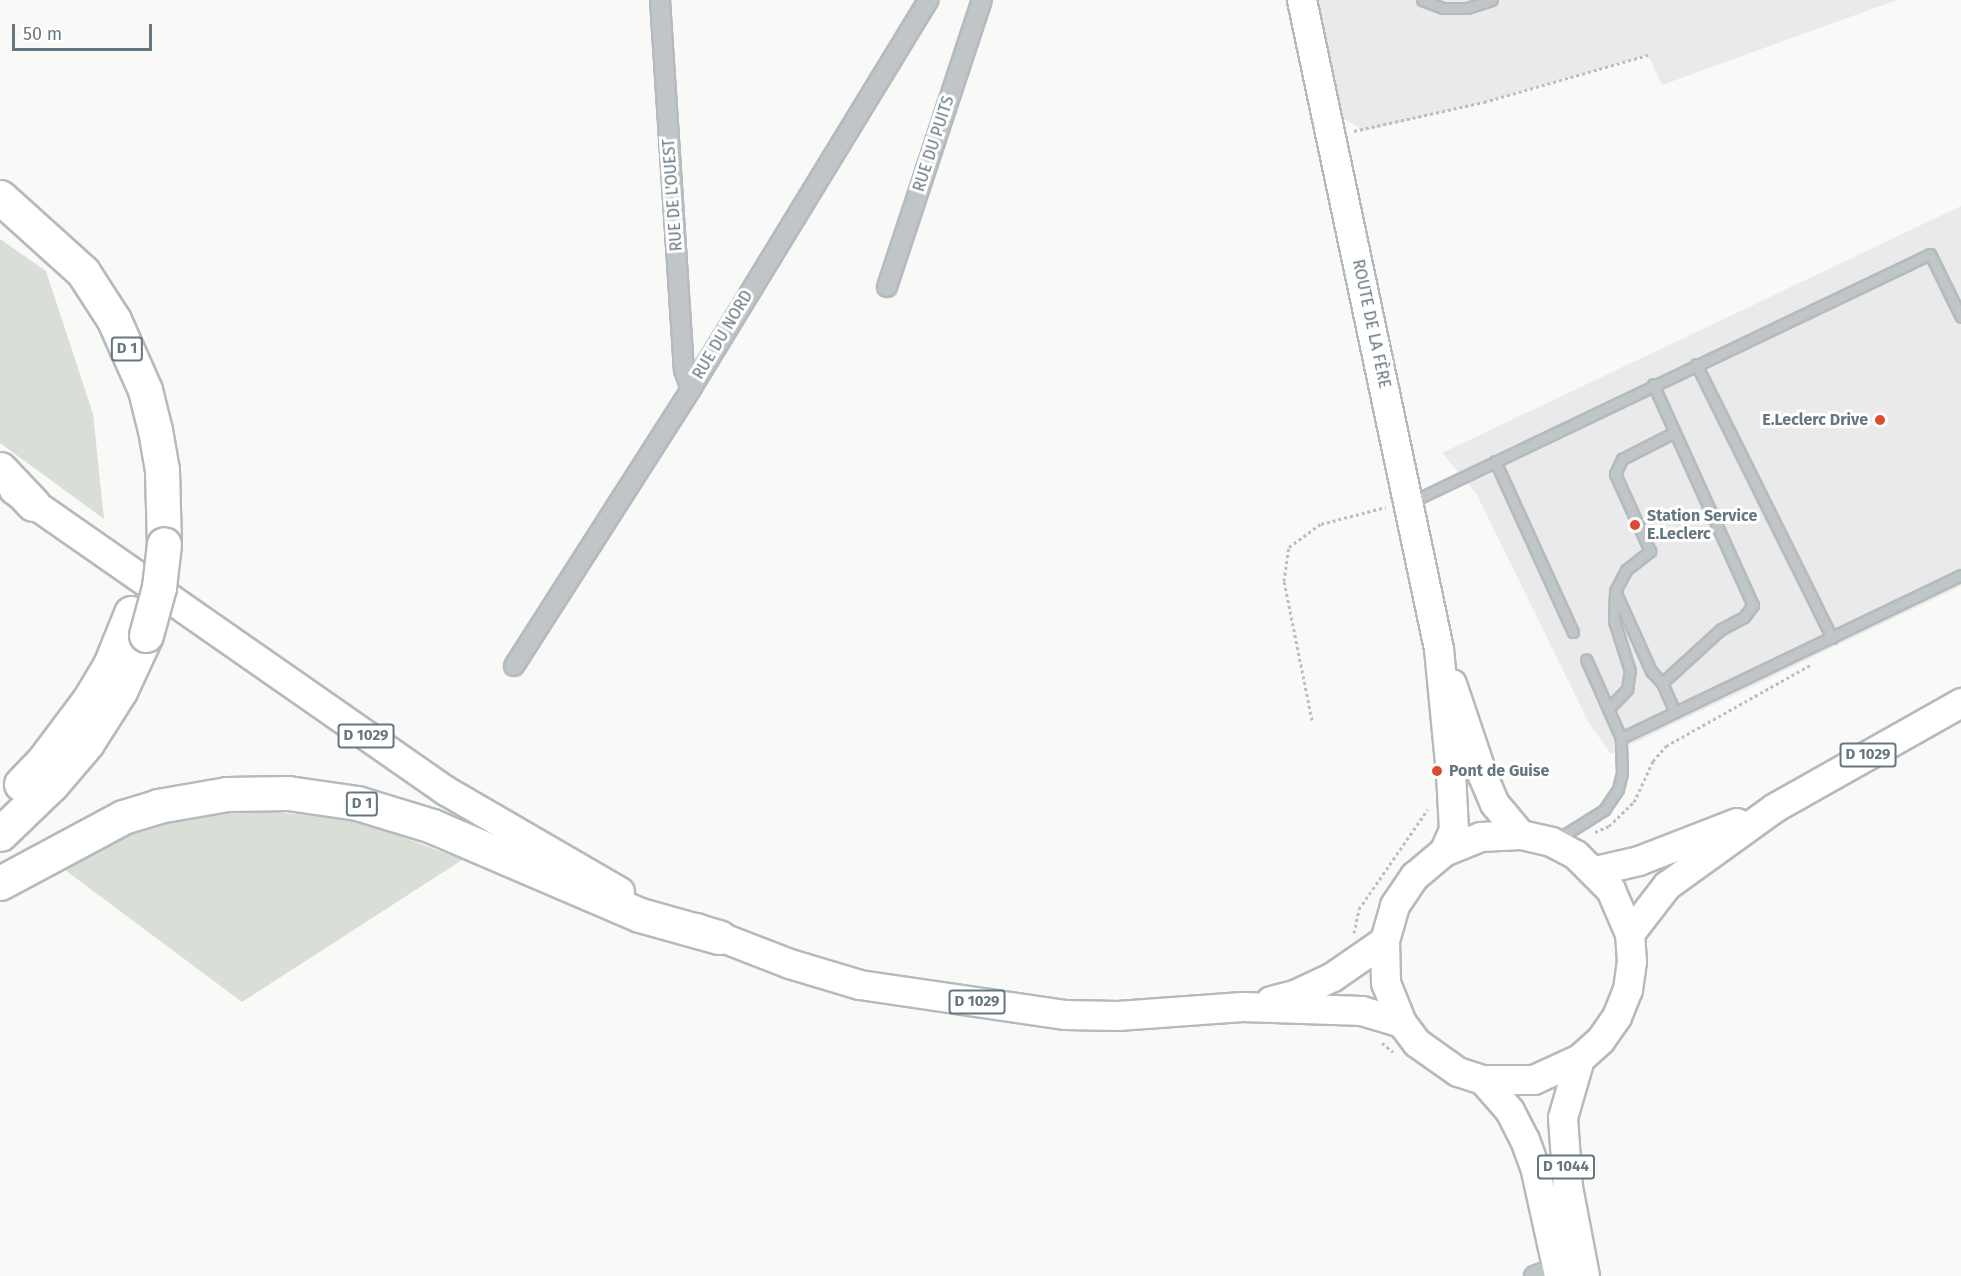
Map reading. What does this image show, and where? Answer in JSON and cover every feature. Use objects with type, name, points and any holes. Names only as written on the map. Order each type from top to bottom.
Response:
[{"type":"highway","name":"D 1","points":[[0,197],[83,272],[114,320],[145,390],[162,470],[153,542],[138,624],[120,691],[87,743],[52,784],[0,834]]},
{"type":"highway","name":"D 1","points":[[0,222],[31,247],[62,281],[107,356],[131,416],[142,468],[153,542]]},
{"type":"highway","points":[[0,469],[33,504]]},
{"type":"highway","name":"D 1","points":[[0,804],[44,760],[89,700],[138,624]]},
{"type":"highway","name":"D 1","points":[[0,883],[57,850],[149,809],[227,794],[288,793],[357,803],[432,826],[640,915],[719,937]]},
{"type":"main road","name":"ROUTE DE LA FÈRE","points":[[1302,0],[1439,649],[1483,776],[1496,804],[1521,835]]},
{"type":"main road","name":"D 1029","points":[[0,480],[446,791],[598,881],[719,937],[860,985],[1066,1015],[1118,1016],[1243,1008],[1362,1011],[1402,1023]]},
{"type":"main road","name":"ROUTE DE LA FÈRE","points":[[1439,649],[1454,830],[1443,852]]},
{"type":"main road","name":"D 1029","points":[[1630,934],[1667,886],[1775,808],[1961,703]]},
{"type":"main road","name":"D 1029","points":[[1596,871],[1639,861],[1775,808]]},
{"type":"main road","points":[[1521,835],[1552,842],[1596,871],[1623,911],[1630,934],[1632,962],[1628,990],[1612,1024],[1580,1059],[1534,1080],[1483,1080],[1436,1059],[1402,1023],[1386,983],[1385,941],[1400,899],[1415,876],[1443,852],[1481,837],[1521,835]]},
{"type":"main road","name":"D 1029","points":[[1243,1008],[1295,995],[1352,967],[1385,941]]},
{"type":"main road","name":"D 1044","points":[[1580,1059],[1563,1118],[1568,1187],[1585,1276]]},
{"type":"main road","name":"D 1044","points":[[1483,1080],[1510,1111],[1525,1140],[1536,1171],[1550,1273]]},
{"type":"street","name":"RUE DE L'OUEST","points":[[660,0],[684,370],[691,389]]},
{"type":"street","name":"RUE DU NORD","points":[[514,666],[691,389],[927,0]]},
{"type":"street","name":"RUE DU PUITS","points":[[887,287],[982,0]]},
{"type":"lane","points":[[1422,0],[1443,8],[1467,8],[1492,0]]},
{"type":"lane","points":[[1408,503],[1653,384],[1930,254],[1961,317]]},
{"type":"lane","points":[[1696,364],[1832,638]]},
{"type":"lane","points":[[1653,384],[1753,605],[1744,617],[1721,629],[1662,683]]},
{"type":"lane","points":[[1608,709],[1627,689],[1630,670],[1614,621],[1615,591],[1626,570],[1650,551],[1615,474],[1622,459],[1675,432]]},
{"type":"lane","points":[[1495,461],[1573,632]]},
{"type":"lane","points":[[1621,738],[1961,575]]},
{"type":"lane","points":[[1615,591],[1651,671],[1662,683],[1675,712]]},
{"type":"lane","points":[[1552,842],[1604,810],[1618,789],[1621,738],[1586,659]]},
{"type":"path","points":[[1330,133],[1364,131],[1484,102],[1648,55]]},
{"type":"path","points":[[1312,720],[1284,581],[1289,547],[1321,524],[1408,503]]},
{"type":"path","points":[[1352,967],[1359,909],[1430,806]]},
{"type":"path","points":[[1362,1011],[1362,1026],[1400,1057]]},
{"type":"shaded area","points":[[1292,0],[1897,0],[1662,85],[1648,55],[1484,102],[1364,131],[1305,94]]},
{"type":"shaded area","points":[[1961,206],[1961,586],[1611,754],[1589,723],[1476,493],[1442,453]]},
{"type":"shaded area","points":[[0,239],[46,271],[93,414],[104,519],[0,443]]},
{"type":"shaded area","points":[[234,808],[360,820],[462,860],[242,1002],[57,864],[142,829]]},
{"type":"place","name":"E.Leclerc Drive","points":[[1880,420]]},
{"type":"place","name":"Station Service E.Leclerc","points":[[1635,525]]},
{"type":"place","name":"Pont de Guise","points":[[1437,771]]}]
